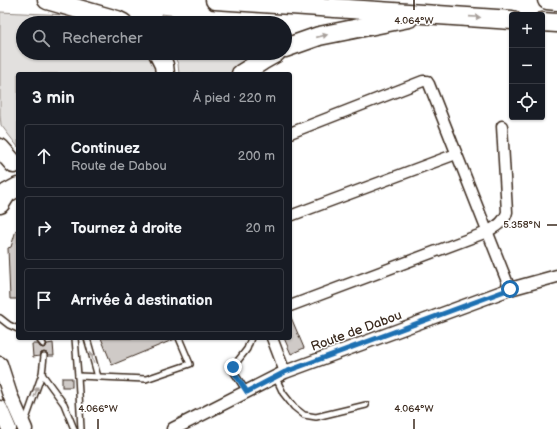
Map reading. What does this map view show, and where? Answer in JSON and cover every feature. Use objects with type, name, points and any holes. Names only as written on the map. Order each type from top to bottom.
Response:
[{"type":"highway","points":[[47,0],[103,16]]},
{"type":"highway","points":[[215,0],[509,20]]},
{"type":"highway","points":[[547,0],[557,1]]},
{"type":"highway","points":[[292,46],[319,36],[404,19],[438,14]]},
{"type":"highway","points":[[545,22],[557,23]]},
{"type":"highway","points":[[162,60],[166,72]]},
{"type":"highway","points":[[244,72],[264,60]]},
{"type":"highway","points":[[0,148],[13,169],[0,180]]},
{"type":"highway","points":[[0,204],[7,193],[16,188]]},
{"type":"main road","points":[[0,364],[10,395],[24,428]]},
{"type":"main road","points":[[0,408],[9,429]]},
{"type":"street","points":[[292,132],[423,81],[427,81],[510,289]]},
{"type":"street","points":[[292,305],[487,232],[506,217],[507,212],[502,126]]},
{"type":"street","points":[[292,215],[456,154]]},
{"type":"street","name":"Route de Dabou","points":[[173,429],[280,374],[510,289],[557,276]]},
{"type":"street","points":[[272,340],[280,374]]},
{"type":"lane","points":[[0,318],[16,328]]},
{"type":"lane","points":[[40,340],[43,344]]},
{"type":"lane","points":[[75,340],[81,429]]},
{"type":"lane","points":[[88,340],[98,377]]},
{"type":"lane","points":[[78,376],[146,379],[190,364],[180,340]]},
{"type":"lane","points":[[247,392],[233,371],[233,367],[247,348],[250,340]]},
{"type":"lane","points":[[24,428],[42,374],[44,356]]},
{"type":"lane","points":[[42,374],[64,404],[74,429]]},
{"type":"lane","points":[[280,374],[283,393],[294,407],[304,415],[316,417],[366,405]]},
{"type":"shaded area","points":[[0,12],[89,16],[16,16],[16,60],[157,60],[161,72],[16,72],[16,144],[1,125]]},
{"type":"shaded area","points":[[161,14],[179,16],[161,16]]},
{"type":"shaded area","points":[[176,60],[254,60],[236,72],[179,72]]},
{"type":"building","points":[[16,230],[16,299],[10,299],[8,248],[11,247]]},
{"type":"building","points":[[292,320],[304,348],[291,354],[285,340],[292,340]]},
{"type":"building","points":[[102,340],[173,340],[112,365]]},
{"type":"building","points":[[53,343],[54,356],[48,356],[47,353],[44,352],[41,353],[40,356],[33,357],[32,344],[38,344],[43,348],[46,347],[47,344]]},
{"type":"building","points":[[62,378],[72,378],[72,387],[62,387]]},
{"type":"route","points":[[233,367],[233,371],[247,392],[285,372],[510,289]]}]
